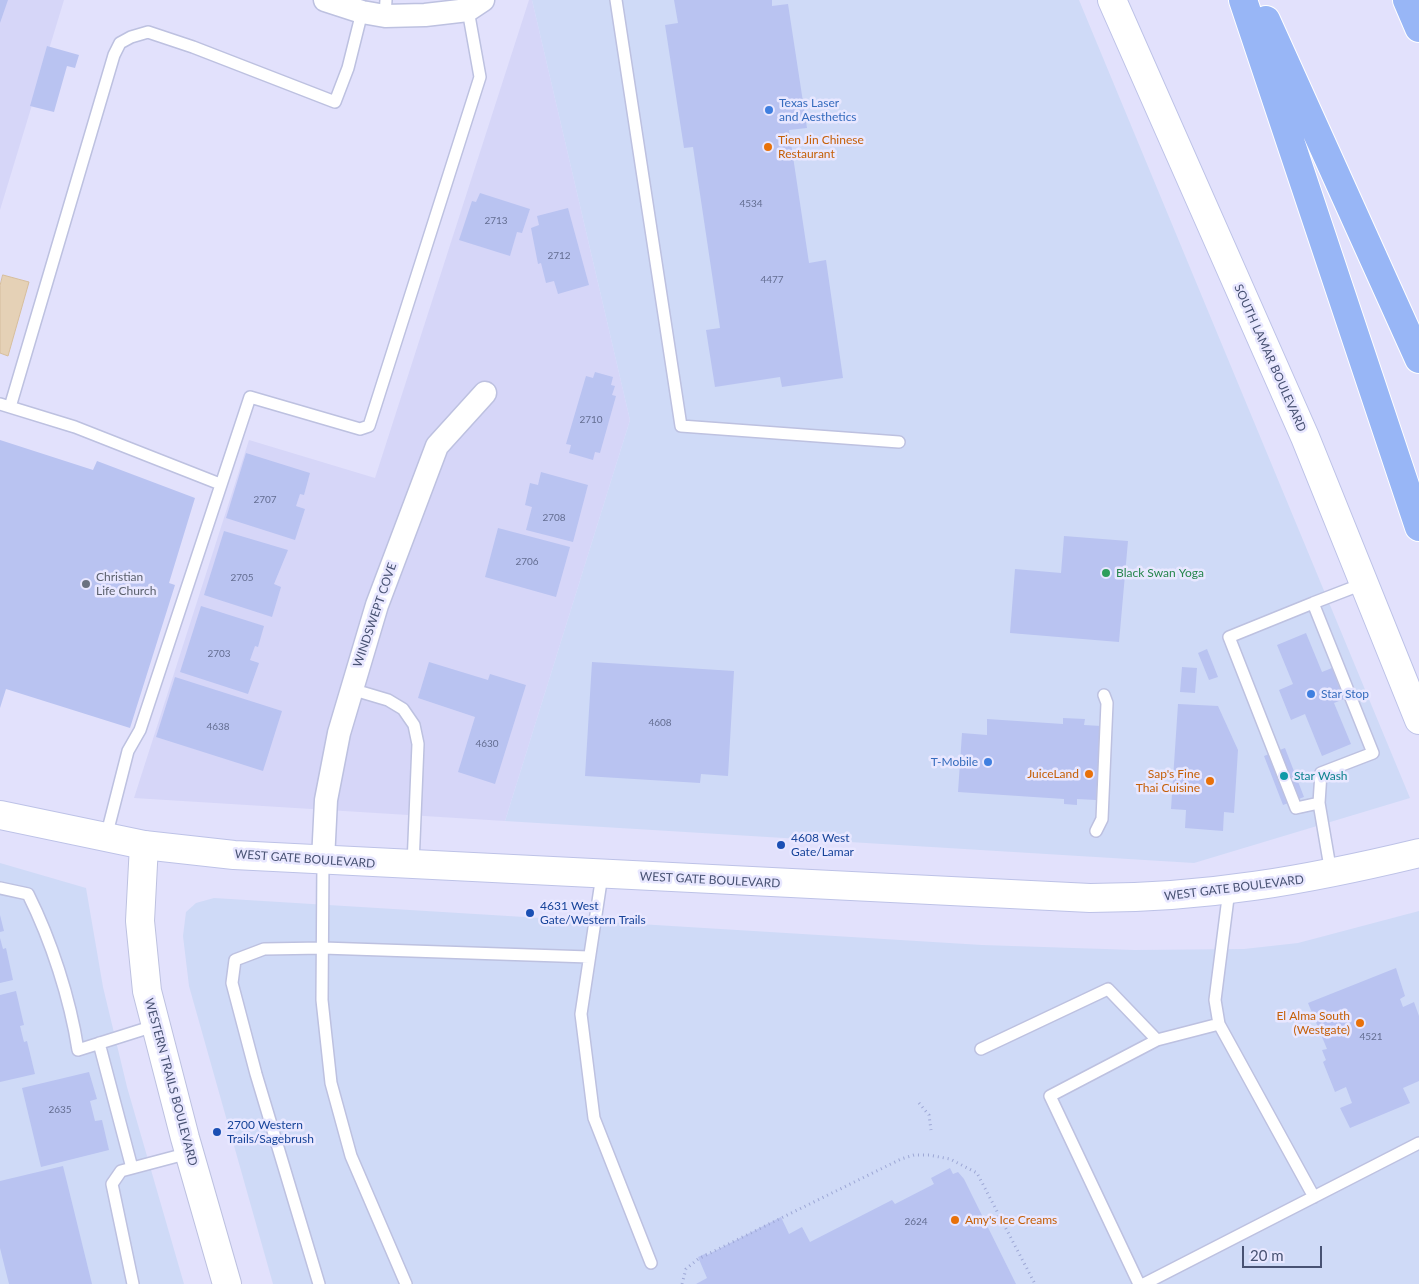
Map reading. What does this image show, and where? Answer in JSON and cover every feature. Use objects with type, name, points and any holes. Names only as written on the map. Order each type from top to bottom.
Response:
[{"type":"highway","points":[[1243,0],[1419,527]]},
{"type":"highway","points":[[1257,0],[1419,359]]},
{"type":"highway","points":[[1407,0],[1419,28]]},
{"type":"main road","name":"SOUTH LAMAR BOULEVARD","points":[[1112,0],[1305,437],[1419,720]]},
{"type":"main road","points":[[1376,611],[1419,667]]},
{"type":"main road","name":"WEST GATE BOULEVARD","points":[[0,815],[144,845],[234,854],[602,875],[1090,898],[1159,896],[1229,890],[1331,874],[1419,853]]},
{"type":"main road","name":"WESTERN TRAILS BOULEVARD","points":[[144,845],[140,921],[147,991],[154,1026],[227,1284]]},
{"type":"street","points":[[325,0],[362,12],[385,8],[425,15],[476,5]]},
{"type":"street","name":"WINDSWEPT COVE","points":[[323,860],[326,800],[339,733],[377,605],[438,446],[485,393]]},
{"type":"lane","points":[[616,0],[680,426],[899,442]]},
{"type":"lane","points":[[106,837],[128,751],[140,730],[250,397],[360,429],[369,426],[480,77],[476,5]]},
{"type":"lane","points":[[220,484],[75,427],[5,406],[120,44],[132,37],[148,32],[193,46],[335,102],[348,68],[362,12]]},
{"type":"lane","points":[[1319,803],[1296,808],[1229,637],[1364,583]]},
{"type":"lane","points":[[1313,604],[1372,753],[1321,773],[1319,803],[1331,874]]},
{"type":"lane","points":[[351,689],[388,700],[402,709],[414,725],[418,744],[413,865]]},
{"type":"lane","points":[[1096,831],[1102,820],[1107,703],[1104,695]]},
{"type":"lane","points":[[323,860],[322,1000],[331,1083],[352,1156],[406,1284]]},
{"type":"lane","points":[[602,875],[582,1014],[594,1118],[651,1263]]},
{"type":"lane","points":[[0,888],[28,894],[44,926],[75,1031],[78,1050],[154,1026]]},
{"type":"lane","points":[[1229,890],[1215,1000],[1219,1024],[1314,1197]]},
{"type":"lane","points":[[318,1284],[256,1074],[232,983],[235,960],[264,949],[323,948],[589,957]]},
{"type":"lane","points":[[981,1049],[1108,988],[1156,1040]]},
{"type":"lane","points":[[1139,1284],[1050,1096],[1156,1040],[1219,1024]]},
{"type":"lane","points":[[99,1043],[132,1168]]},
{"type":"lane","points":[[1144,1284],[1419,1143]]},
{"type":"lane","points":[[133,1284],[112,1184],[121,1171],[190,1153]]},
{"type":"path","points":[[919,1103],[929,1115],[931,1130]]},
{"type":"path","points":[[682,1284],[686,1269],[703,1256],[901,1159],[914,1155],[929,1154],[950,1159],[977,1173],[1035,1284]]},
{"type":"shaded area","points":[[0,0],[64,0],[0,210]]},
{"type":"shaded area","points":[[529,0],[532,0],[630,420],[505,821],[134,798],[249,440],[375,478]]},
{"type":"shaded area","points":[[532,0],[1079,0],[1410,798],[1194,863],[505,821],[630,420]]},
{"type":"shaded area","points":[[3,275],[29,282],[8,356],[0,353],[0,286]]},
{"type":"shaded area","points":[[0,863],[86,888],[103,987],[127,1087],[184,1284],[0,1284]]},
{"type":"shaded area","points":[[214,898],[982,945],[1135,950],[1244,949],[1298,943],[1419,911],[1419,1284],[273,1284],[189,986],[183,936],[186,912],[196,903]]},
{"type":"building","points":[[0,0],[8,0],[0,23]]},
{"type":"building","points":[[674,0],[772,0],[772,6],[788,4],[807,128],[789,130],[809,263],[826,260],[843,378],[782,387],[780,377],[715,387],[706,330],[720,328],[693,147],[684,148],[665,25],[678,23]]},
{"type":"building","points":[[47,46],[79,55],[75,68],[67,66],[54,112],[30,106]]},
{"type":"building","points":[[480,193],[530,209],[522,233],[517,232],[510,256],[459,240],[472,201],[476,202]]},
{"type":"building","points":[[568,208],[589,285],[558,294],[554,281],[546,283],[541,263],[538,264],[531,228],[539,225],[537,216]]},
{"type":"building","points":[[595,372],[613,377],[611,385],[615,386],[612,395],[616,396],[600,453],[595,452],[593,460],[569,453],[571,445],[566,444],[586,376],[593,378]]},
{"type":"building","name":"Christian Life Church","points":[[0,440],[93,470],[97,461],[195,498],[169,583],[175,585],[130,728],[6,689],[0,708]]},
{"type":"building","points":[[246,453],[310,473],[304,495],[300,494],[296,506],[305,509],[295,540],[226,518]]},
{"type":"building","points":[[541,472],[588,485],[573,542],[526,530],[532,507],[525,505],[530,483],[538,485]]},
{"type":"building","points":[[498,528],[570,547],[556,597],[485,577]]},
{"type":"building","points":[[224,531],[288,550],[274,584],[281,587],[272,617],[204,595]]},
{"type":"building","points":[[1064,536],[1128,541],[1119,642],[1010,633],[1015,569],[1061,573]]},
{"type":"building","points":[[201,606],[264,626],[258,647],[255,646],[250,660],[259,663],[248,694],[180,672]]},
{"type":"building","points":[[1306,633],[1322,672],[1332,668],[1344,699],[1334,703],[1351,744],[1322,756],[1305,714],[1291,720],[1279,690],[1293,684],[1277,645]]},
{"type":"building","points":[[1207,649],[1218,677],[1209,680],[1198,653]]},
{"type":"building","points":[[429,662],[488,680],[490,674],[526,685],[495,784],[458,772],[475,717],[418,698]]},
{"type":"building","points":[[592,662],[734,671],[728,776],[701,774],[700,783],[585,776]]},
{"type":"building","points":[[1182,667],[1197,668],[1195,693],[1180,692]]},
{"type":"building","points":[[175,677],[282,711],[263,771],[156,737]]},
{"type":"building","points":[[1178,704],[1218,706],[1238,750],[1234,813],[1224,812],[1223,831],[1185,828],[1186,810],[1171,809]]},
{"type":"building","points":[[1063,718],[1085,719],[1084,725],[1101,726],[1096,800],[1077,799],[1077,805],[1064,804],[1064,799],[958,792],[962,733],[987,735],[987,719],[1063,724]]},
{"type":"building","name":"Star Wash","points":[[1285,748],[1304,797],[1283,805],[1264,756]]},
{"type":"building","points":[[0,915],[4,931],[0,932]]},
{"type":"building","points":[[0,938],[3,949],[6,948],[13,980],[0,983]]},
{"type":"building","points":[[1396,968],[1405,996],[1400,999],[1403,1007],[1414,1002],[1419,1016],[1419,1081],[1403,1088],[1410,1103],[1350,1128],[1340,1108],[1352,1103],[1346,1087],[1335,1092],[1323,1062],[1326,1060],[1322,1050],[1327,1049],[1308,1003]]},
{"type":"building","points":[[16,991],[24,1025],[20,1026],[24,1042],[27,1041],[35,1074],[0,1082],[0,995]]},
{"type":"building","points":[[89,1072],[97,1099],[90,1101],[95,1121],[102,1120],[109,1150],[41,1167],[22,1088]]},
{"type":"building","points":[[63,1166],[92,1284],[9,1284],[0,1248],[0,1181]]},
{"type":"building","points":[[950,1168],[953,1174],[958,1172],[964,1179],[1016,1284],[696,1284],[707,1278],[698,1257],[707,1253],[707,1255],[781,1217],[789,1234],[802,1227],[810,1242],[892,1200],[895,1204],[934,1184],[931,1178]]},
{"type":"place","name":"Texas Laser and Aesthetics","points":[[769,110]]},
{"type":"place","name":"Tien Jin Chinese Restaurant","points":[[768,147]]},
{"type":"place","name":"Black Swan Yoga","points":[[1106,573]]},
{"type":"place","name":"Christian Life Church","points":[[86,584]]},
{"type":"place","name":"Star Stop","points":[[1311,694]]},
{"type":"place","name":"T-Mobile","points":[[988,762]]},
{"type":"place","name":"JuiceLand","points":[[1089,774]]},
{"type":"place","name":"Star Wash","points":[[1284,776]]},
{"type":"place","name":"Sap's Fine Thai Cuisine","points":[[1210,781]]},
{"type":"place","name":"4608 West Gate/Lamar","points":[[781,845]]},
{"type":"place","name":"4631 West Gate/Western Trails","points":[[530,913]]},
{"type":"place","name":"El Alma South (Westgate)","points":[[1360,1023]]},
{"type":"place","name":"2700 Western Trails/Sagebrush","points":[[217,1132]]},
{"type":"place","name":"Amy's Ice Creams","points":[[955,1220]]}]
